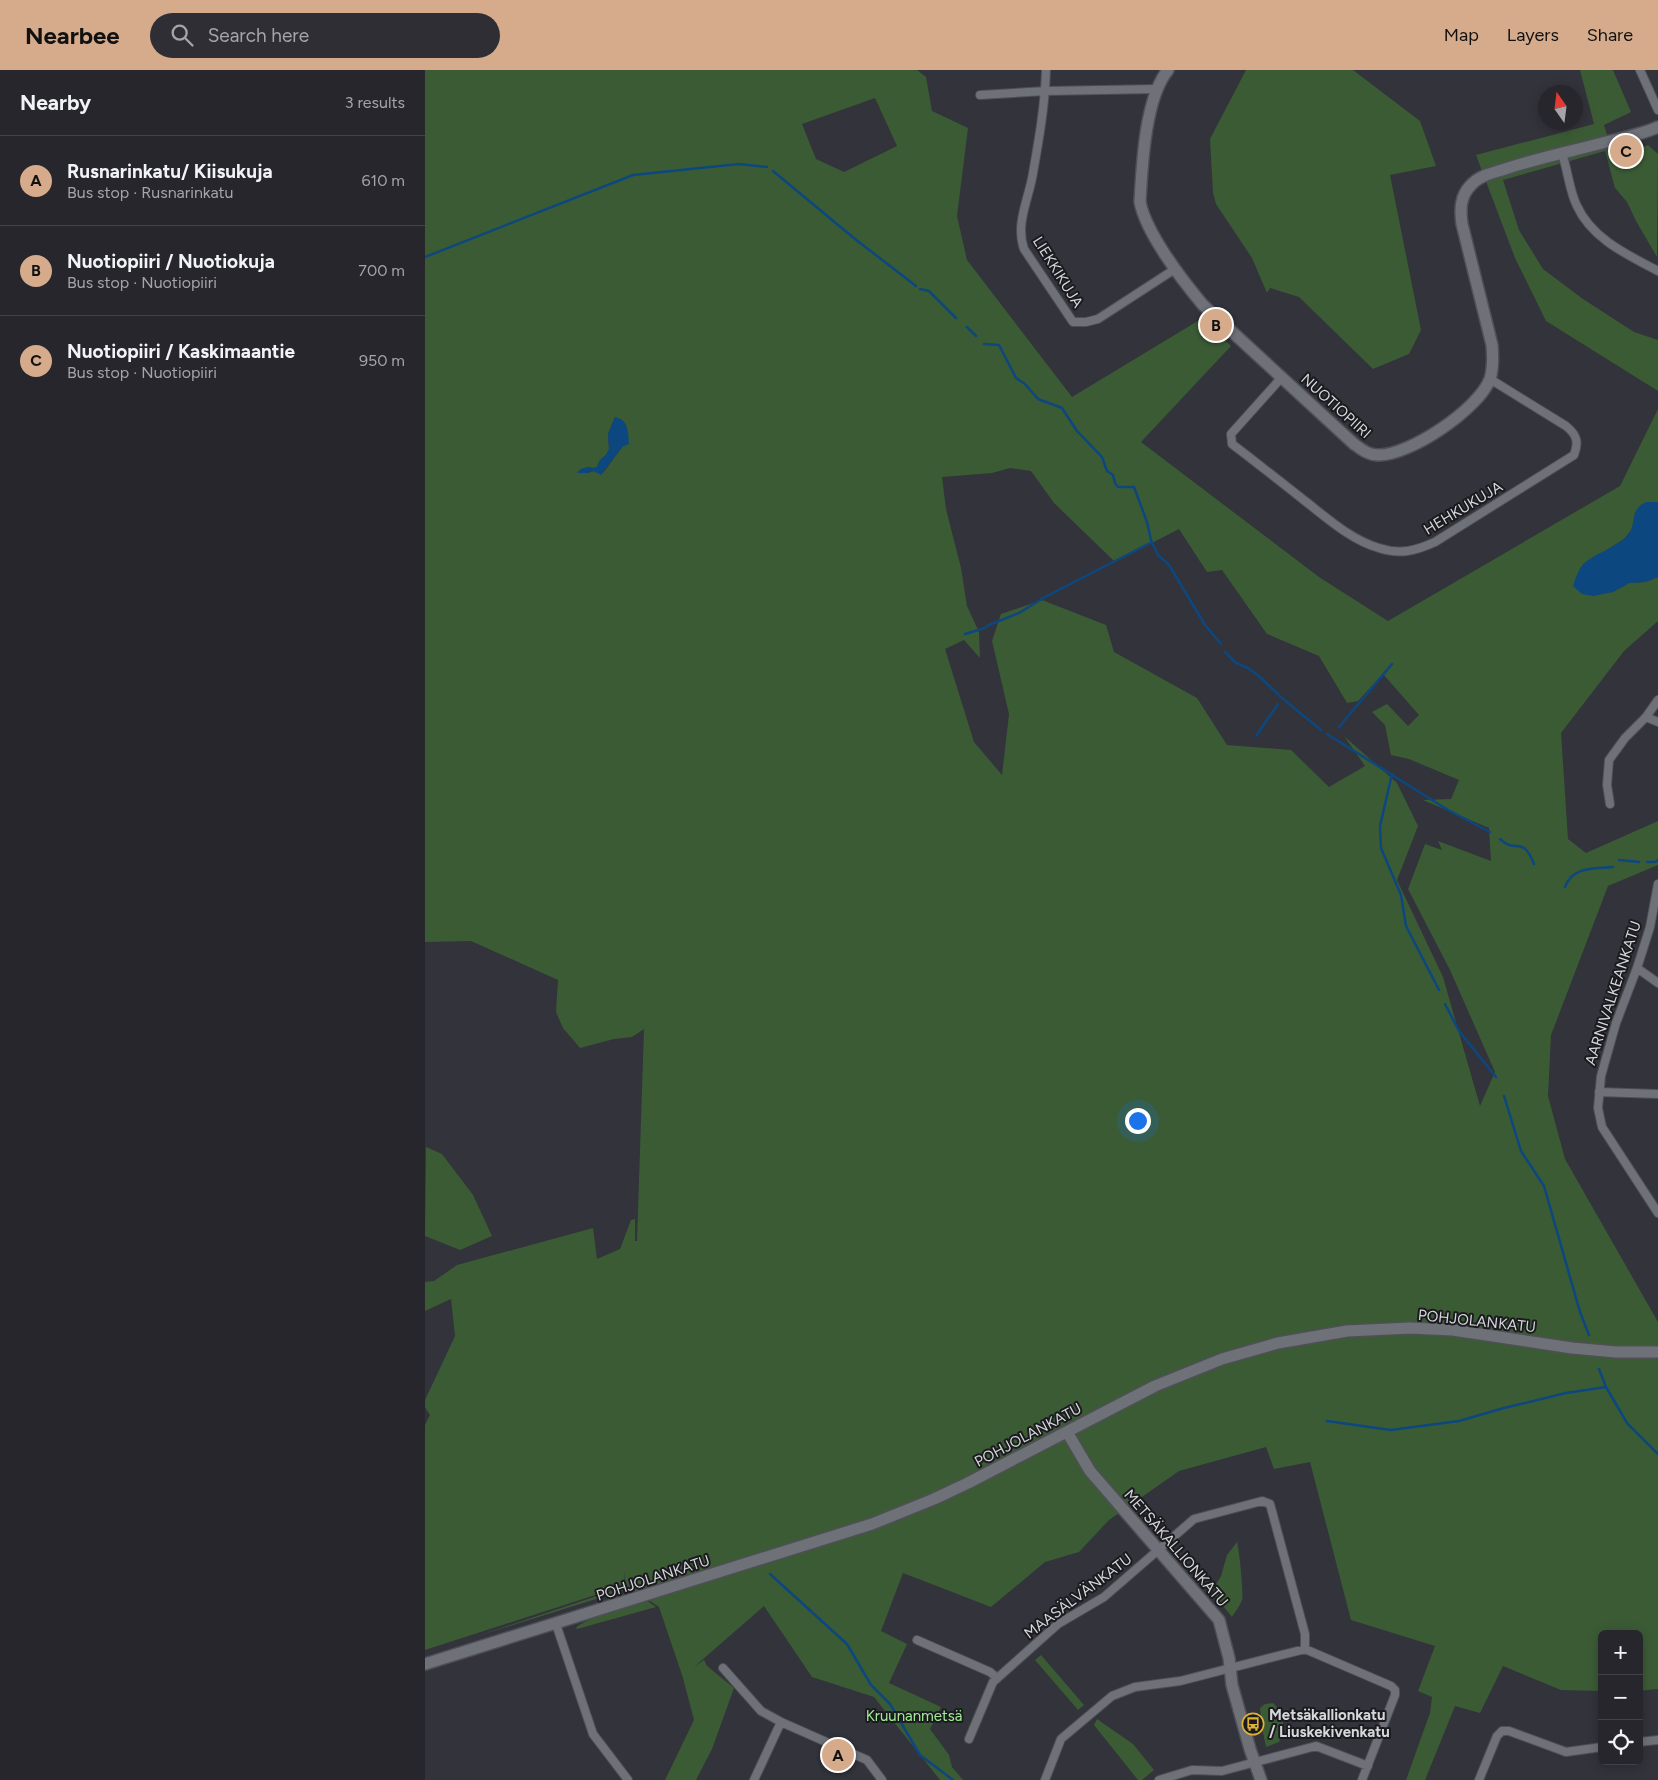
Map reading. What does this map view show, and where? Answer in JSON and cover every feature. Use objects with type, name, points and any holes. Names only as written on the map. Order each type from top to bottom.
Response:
[{"type":"street","points":[[1046,70],[1046,91]]},
{"type":"street","name":"NUOTIOPIIRI","points":[[1168,70],[1156,89],[1147,130],[1140,202],[1142,213],[1175,269],[1203,305],[1354,444],[1366,453],[1378,455],[1409,448],[1456,419],[1475,402],[1490,379],[1493,345],[1460,210],[1462,198],[1470,185],[1487,174],[1515,165],[1641,133],[1658,126]]},
{"type":"street","points":[[1640,70],[1658,110]]},
{"type":"street","points":[[980,95],[1046,91],[1156,89]]},
{"type":"street","name":"LIEKKIKUJA","points":[[1046,91],[1033,176],[1021,222],[1020,236],[1024,249],[1073,322],[1086,322],[1098,319],[1175,269]]},
{"type":"street","points":[[1562,154],[1576,206],[1589,225],[1618,250],[1658,271]]},
{"type":"street","name":"HEHKUKUJA","points":[[1282,377],[1231,434],[1232,444],[1330,520],[1361,540],[1379,548],[1399,551],[1415,551],[1435,542],[1574,455],[1577,447],[1577,438],[1573,432],[1490,379]]},
{"type":"street","points":[[1610,804],[1607,785],[1609,760],[1625,738],[1646,717],[1658,700]]},
{"type":"street","points":[[1646,717],[1658,722]]},
{"type":"street","name":"AARNIVALKEANKATU","points":[[1658,884],[1650,927],[1616,1023],[1601,1076],[1598,1108],[1602,1127],[1654,1200],[1658,1213]]},
{"type":"street","points":[[1637,968],[1658,983]]},
{"type":"street","points":[[1599,1092],[1658,1094]]},
{"type":"street","name":"POHJOLANKATU","points":[[425,1664],[872,1524],[934,1499],[1155,1386],[1222,1359],[1278,1343],[1347,1331],[1411,1328],[1453,1330],[1590,1350],[1658,1352]]},
{"type":"street","name":"METSÄKALLIONKATU","points":[[1067,1432],[1090,1471],[1219,1620],[1249,1749],[1261,1780]]},
{"type":"street","name":"MAASÄLVÄNKATU","points":[[969,1739],[993,1682],[997,1678],[1058,1624],[1104,1597],[1194,1519],[1262,1501],[1270,1504],[1305,1634],[1305,1649]]},
{"type":"street","points":[[556,1624],[593,1734],[628,1780]]},
{"type":"street","points":[[917,1640],[990,1672],[997,1678]]},
{"type":"street","points":[[1045,1780],[1061,1740],[1112,1696],[1135,1687],[1180,1681],[1305,1649],[1391,1686],[1395,1690],[1395,1695],[1362,1780]]},
{"type":"street","points":[[723,1668],[761,1711],[781,1722],[867,1760],[882,1780]]},
{"type":"street","points":[[754,1780],[781,1722]]},
{"type":"street","points":[[1479,1780],[1497,1736],[1502,1731],[1509,1731],[1566,1752],[1598,1748]]},
{"type":"street","points":[[1643,1742],[1658,1740]]},
{"type":"street","points":[[1159,1780],[1192,1770],[1222,1771],[1316,1746],[1368,1766]]},
{"type":"green space","name":"Kruunanmetsä","points":[[425,70],[917,70],[926,77],[932,111],[968,128],[957,216],[967,260],[1072,397],[1201,319],[1231,346],[1141,442],[1319,577],[1388,621],[1620,486],[1658,409],[1658,502],[1647,502],[1635,513],[1633,528],[1624,539],[1582,566],[1613,592],[1629,583],[1645,582],[1658,577],[1658,621],[1624,651],[1561,733],[1568,839],[1586,853],[1658,821],[1658,865],[1608,886],[1551,1035],[1548,1096],[1565,1159],[1658,1322],[1658,1689],[1643,1691],[1643,1630],[1598,1630],[1598,1691],[1561,1690],[1503,1666],[1480,1713],[1455,1706],[1425,1780],[1406,1780],[1430,1713],[1432,1697],[1418,1691],[1435,1646],[1351,1620],[1310,1462],[1274,1469],[1266,1447],[1179,1471],[1109,1520],[1079,1552],[1045,1562],[991,1607],[903,1573],[881,1631],[907,1644],[889,1683],[941,1707],[930,1729],[949,1755],[952,1767],[963,1780],[940,1780],[874,1697],[812,1677],[764,1606],[694,1667],[704,1660],[707,1666],[734,1688],[712,1749],[696,1780],[665,1780],[694,1720],[683,1678],[659,1607],[631,1588],[471,1638],[624,1587],[625,1571],[623,1586],[425,1650],[425,1425],[430,1415],[425,1407],[425,1400],[455,1336],[451,1299],[425,1311],[425,1282],[434,1281],[457,1265],[593,1228],[597,1259],[620,1249],[631,1220],[635,1219],[635,1241],[637,1241],[644,1029],[632,1037],[614,1039],[580,1048],[563,1028],[556,1012],[558,980],[471,941],[425,942]],"holes":[[[875,98],[897,146],[844,172],[816,159],[802,124]],[[615,417],[622,447],[603,473],[594,471],[581,472],[587,467],[597,467],[600,460],[606,455],[609,449],[608,434]],[[1010,468],[1031,471],[1054,503],[1115,562],[1179,529],[1207,572],[1222,570],[1267,634],[1319,656],[1347,703],[1358,701],[1383,674],[1419,715],[1408,726],[1387,704],[1372,712],[1385,725],[1391,755],[1409,759],[1459,780],[1451,799],[1423,800],[1489,828],[1491,861],[1438,841],[1442,850],[1425,844],[1408,889],[1450,970],[1495,1072],[1480,1106],[1443,977],[1397,880],[1418,826],[1397,783],[1344,736],[1365,766],[1329,787],[1291,750],[1227,745],[1197,698],[1114,652],[1106,625],[1042,600],[1001,614],[992,641],[1009,714],[1002,775],[974,742],[945,649],[964,640],[980,658],[979,632],[967,606],[961,568],[946,509],[942,477],[992,473]]]},
{"type":"green space","points":[[1246,70],[1353,70],[1420,121],[1436,166],[1390,175],[1421,330],[1409,354],[1373,369],[1299,297],[1270,288],[1267,293],[1252,258],[1216,204],[1213,193],[1210,139]]},
{"type":"green space","points":[[1580,70],[1613,70],[1631,112],[1604,125],[1614,159],[1648,145],[1658,154],[1657,257],[1627,202],[1615,188],[1605,151],[1503,180],[1519,230],[1543,269],[1583,299],[1634,332],[1658,340],[1658,391],[1546,321],[1515,258],[1476,155],[1571,130],[1583,130],[1583,127],[1594,124]]},
{"type":"green space","points":[[426,1147],[442,1154],[473,1195],[492,1236],[460,1250],[425,1236]]},
{"type":"green space","points":[[1237,1542],[1242,1600],[1232,1617],[1215,1596],[1214,1588],[1221,1576],[1227,1555]]},
{"type":"green space","points":[[643,1600],[656,1607],[576,1628],[597,1616]]},
{"type":"green space","points":[[1041,1655],[1084,1705],[1078,1710],[1035,1660]]},
{"type":"green space","points":[[1273,1703],[1282,1716],[1283,1731],[1279,1742],[1266,1747],[1260,1708],[1265,1704]]},
{"type":"green space","points":[[1097,1719],[1133,1744],[1154,1770],[1142,1780],[1138,1780],[1094,1725]]},
{"type":"water","points":[[615,417],[625,424],[628,431],[629,444],[622,447],[601,475],[594,471],[577,473],[584,468],[597,467],[600,460],[606,455],[609,449],[608,434]]},
{"type":"water","points":[[1647,502],[1658,502],[1658,577],[1645,582],[1629,583],[1613,592],[1593,596],[1582,594],[1573,586],[1581,567],[1584,563],[1624,539],[1632,528],[1637,509]]},
{"type":"waterway","points":[[425,257],[633,175],[739,164],[767,167]]},
{"type":"waterway","points":[[773,171],[855,239],[916,286]]},
{"type":"waterway","points":[[920,289],[929,291],[956,318]]},
{"type":"waterway","points":[[967,327],[976,336]]},
{"type":"waterway","points":[[984,344],[999,345],[1016,378],[1025,384],[1038,399],[1062,408],[1077,431],[1102,457],[1107,471],[1113,475],[1118,487],[1134,487],[1147,522],[1151,540],[1158,555],[1169,565],[1205,625],[1221,644]]},
{"type":"waterway","points":[[965,634],[985,628],[1019,613],[1045,597],[1152,542]]},
{"type":"waterway","points":[[1225,652],[1236,663],[1248,668],[1260,677],[1321,730]]},
{"type":"waterway","points":[[1339,727],[1392,664]]},
{"type":"waterway","points":[[1256,736],[1278,704]]},
{"type":"waterway","points":[[1327,734],[1448,810],[1490,832]]},
{"type":"waterway","points":[[1392,774],[1380,826],[1381,848],[1401,895],[1406,926],[1439,990]]},
{"type":"waterway","points":[[1500,839],[1511,845],[1522,847],[1530,855],[1534,864]]},
{"type":"waterway","points":[[1619,860],[1639,862]]},
{"type":"waterway","points":[[1647,862],[1658,860]]},
{"type":"waterway","points":[[1565,887],[1573,875],[1579,872],[1613,867]]},
{"type":"waterway","points":[[1445,1004],[1459,1031],[1496,1077]]},
{"type":"waterway","points":[[1504,1096],[1521,1151],[1544,1186],[1580,1312],[1589,1335]]},
{"type":"waterway","points":[[1599,1369],[1606,1387],[1627,1423],[1658,1454]]},
{"type":"waterway","points":[[1327,1421],[1391,1430],[1459,1421],[1566,1393],[1606,1387]]},
{"type":"waterway","points":[[770,1574],[847,1644],[871,1685],[890,1704],[920,1755],[953,1780]]},
{"type":"place","name":"Nuotiopiiri / Kaskimaantie","points":[[1626,151]]},
{"type":"place","name":"Nuotiopiiri / Nuotiokuja","points":[[1216,325]]},
{"type":"place","name":"Metsäkallionkatu / Liuskekivenkatu","points":[[1253,1724]]},
{"type":"place","name":"Rusnarinkatu/ Kiisukuja","points":[[838,1755]]}]
